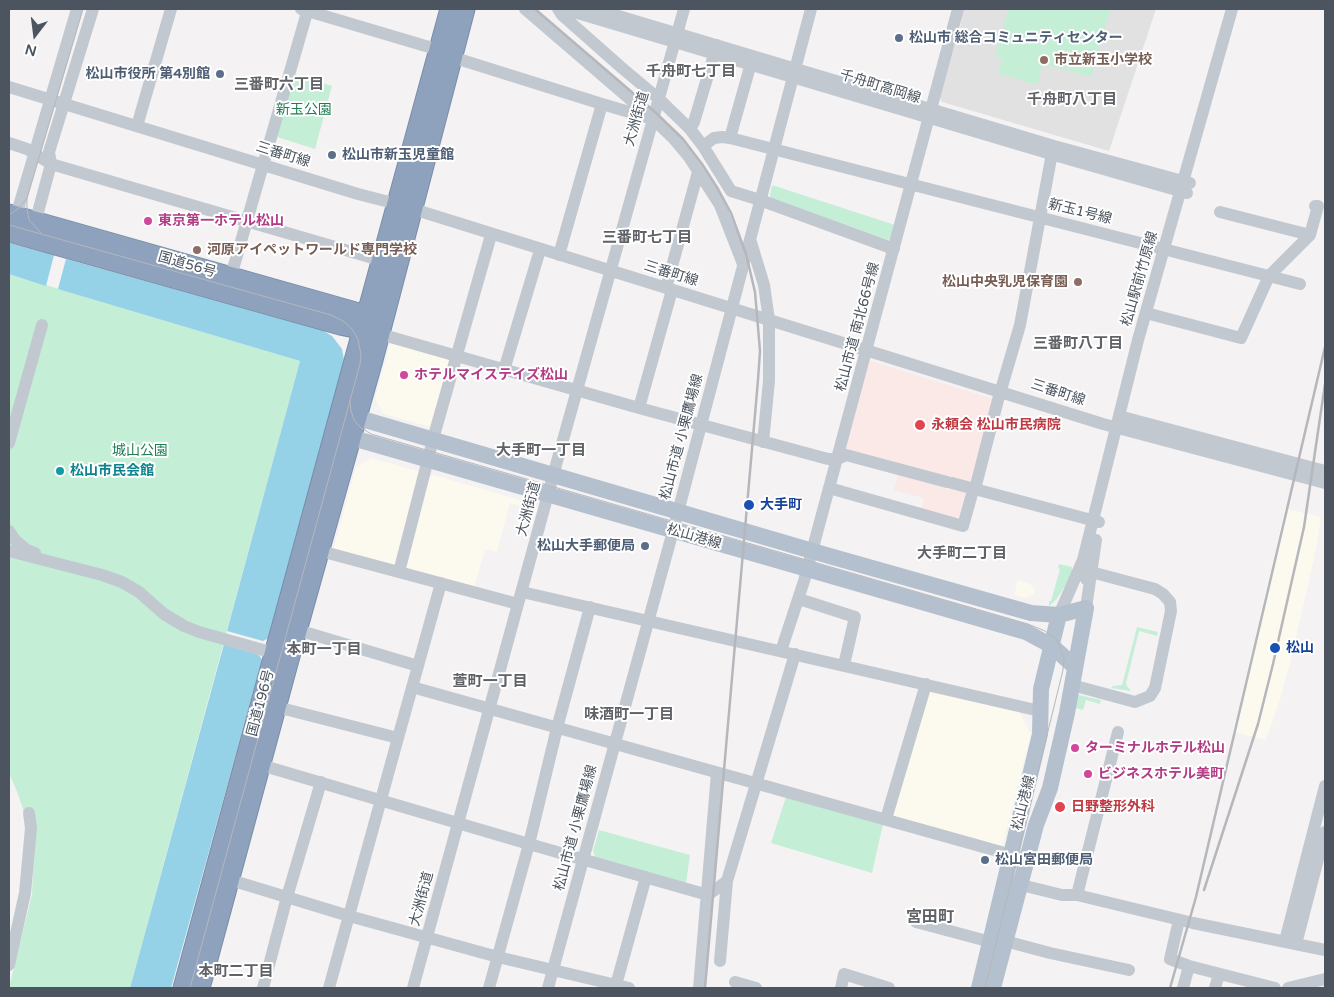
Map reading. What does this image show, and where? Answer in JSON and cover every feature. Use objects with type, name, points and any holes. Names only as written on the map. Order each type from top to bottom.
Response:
[{"type":"highway","points":[[446,53],[450,9]]},
{"type":"highway","points":[[370,326],[446,53],[465,9]]},
{"type":"highway","points":[[370,326],[382,261],[404,207]]},
{"type":"highway","name":"国道56号","points":[[11,224],[370,326]]},
{"type":"highway","name":"国道56号","points":[[229,285],[340,325],[370,326]]},
{"type":"highway","points":[[340,325],[352,340],[356,355]]},
{"type":"highway","name":"国道196号","points":[[348,415],[356,355],[370,326]]},
{"type":"highway","name":"国道196号","points":[[183,988],[221,877],[269,705],[275,654],[290,628],[343,436],[370,326]]},
{"type":"highway","name":"国道196号","points":[[200,988],[221,877]]},
{"type":"main road","name":"松山港線","points":[[348,415],[1031,613],[1059,615],[1086,608],[1067,713],[1050,788],[1036,825],[1020,857]]},
{"type":"main road","name":"松山港線","points":[[343,436],[1026,632],[1052,646],[1076,667]]},
{"type":"main road","name":"松山港線","points":[[979,988],[998,941],[1020,857],[1042,724],[1040,711],[1041,688],[1059,615]]},
{"type":"main road","points":[[1052,646],[1072,685]]},
{"type":"main road","points":[[1040,711],[1067,713]]},
{"type":"main road","name":"松山港線","points":[[993,988],[998,941]]},
{"type":"street","points":[[11,224],[33,154],[46,99],[77,9]]},
{"type":"street","points":[[33,230],[50,164],[49,152],[68,106],[93,9]]},
{"type":"street","points":[[137,126],[171,9]]},
{"type":"street","points":[[229,285],[306,9],[653,119]]},
{"type":"street","points":[[524,9],[673,138],[690,158],[720,205],[743,264]]},
{"type":"street","points":[[558,9],[562,15],[690,129],[731,191],[894,249]]},
{"type":"street","name":"千舟町高岡線","points":[[564,9],[715,49],[1052,150],[1185,187]]},
{"type":"street","name":"千舟町高岡線","points":[[595,9],[634,14],[676,38]]},
{"type":"street","name":"大洲街道","points":[[413,988],[684,9]]},
{"type":"street","name":"松山市道 小栗鷹場線","points":[[548,988],[649,621],[810,9]]},
{"type":"street","name":"松山市道 南北66号線","points":[[781,651],[838,459],[958,9]]},
{"type":"street","name":"松山駅前竹原線","points":[[1059,615],[1083,560],[1096,521],[1149,314],[1233,10]]},
{"type":"street","points":[[690,129],[694,122],[715,49]]},
{"type":"street","points":[[703,146],[714,138],[722,136],[730,138],[752,60]]},
{"type":"street","name":"三番町線","points":[[9,87],[1001,391],[1122,423],[1325,471]]},
{"type":"street","points":[[559,255],[602,104]]},
{"type":"street","name":"新玉1号線","points":[[730,138],[1300,284]]},
{"type":"street","points":[[9,144],[27,149],[50,164],[382,261]]},
{"type":"street","points":[[829,488],[963,526],[1020,325],[1052,150]]},
{"type":"street","points":[[639,408],[698,172]]},
{"type":"street","points":[[1149,314],[1241,338],[1268,276],[1311,234],[1316,206]]},
{"type":"street","points":[[1220,212],[1311,234]]},
{"type":"street","points":[[399,572],[433,440],[491,234]]},
{"type":"street","points":[[750,239],[764,285],[769,320],[769,381],[763,442]]},
{"type":"street","points":[[504,370],[540,250]]},
{"type":"street","points":[[9,443],[42,325]]},
{"type":"street","points":[[370,326],[456,356],[763,442],[828,459],[838,459],[846,455],[1096,521]]},
{"type":"street","name":"三番町線","points":[[1122,423],[1325,483]]},
{"type":"street","name":"松山駅前竹原線","points":[[1086,608],[1096,521]]},
{"type":"street","points":[[9,531],[15,540],[27,550],[50,561]]},
{"type":"street","points":[[311,549],[442,583],[520,598],[590,607],[1040,711]]},
{"type":"street","points":[[9,551],[122,582],[139,592],[176,622],[199,632],[275,654]]},
{"type":"street","points":[[1059,615],[1091,572],[1155,590],[1163,594],[1170,602],[1171,611],[1155,688],[1150,696],[1135,702],[1072,685]]},
{"type":"street","points":[[329,988],[442,583]]},
{"type":"street","points":[[798,599],[855,617],[844,665]]},
{"type":"street","points":[[489,988],[590,607]]},
{"type":"street","points":[[290,628],[418,666]]},
{"type":"street","points":[[720,961],[727,881],[795,654]]},
{"type":"street","points":[[886,820],[926,684]]},
{"type":"street","points":[[412,687],[1020,857]]},
{"type":"street","points":[[269,705],[398,738]]},
{"type":"street","points":[[1078,895],[1118,732]]},
{"type":"street","points":[[253,762],[528,844],[708,895]]},
{"type":"street","points":[[699,988],[717,773]]},
{"type":"street","points":[[263,988],[287,896],[321,782]]},
{"type":"street","points":[[1290,942],[1325,786]]},
{"type":"street","points":[[9,965],[25,893],[31,828],[29,812]]},
{"type":"street","points":[[1290,942],[1320,870],[1325,832]]},
{"type":"street","points":[[221,877],[349,916],[498,957],[629,988]]},
{"type":"street","points":[[616,985],[646,877]]},
{"type":"street","points":[[708,895],[727,881]]},
{"type":"street","points":[[1013,883],[1062,895],[1078,895],[1180,920],[1325,950]]},
{"type":"street","points":[[1180,920],[1170,959],[1258,986],[1275,988]]},
{"type":"street","points":[[916,922],[1129,970]]},
{"type":"street","points":[[1183,988],[1188,966]]},
{"type":"street","points":[[841,988],[844,974],[889,988]]},
{"type":"street","points":[[1215,988],[1219,974]]},
{"type":"street","points":[[1293,987],[1325,979]]},
{"type":"street","points":[[740,985],[756,988]]},
{"type":"shaded area","name":"市立新玉小学校","points":[[962,9],[1156,9],[1109,151],[942,102],[939,96],[961,24]]},
{"type":"shaded area","points":[[390,343],[449,357],[451,361],[433,426],[430,427],[384,414],[375,399]]},
{"type":"shaded area","name":"永頼会 松山市民病院","points":[[870,361],[993,399],[970,485],[847,451],[844,448],[868,362]]},
{"type":"shaded area","points":[[372,458],[421,472],[396,563],[392,566],[336,550],[334,547],[356,467]]},
{"type":"shaded area","points":[[898,473],[966,492],[960,517],[956,520],[922,510],[924,498],[894,490]]},
{"type":"shaded area","points":[[433,475],[534,504],[538,509],[537,512],[510,503],[497,552],[485,549],[474,588],[406,570],[404,566],[429,478]]},
{"type":"shaded area","points":[[1285,508],[1321,517],[1314,559],[1290,663],[1266,740],[1233,732]]},
{"type":"shaded area","points":[[1018,580],[1030,584],[1035,589],[1034,594],[1025,598],[1014,595]]},
{"type":"shaded area","points":[[932,690],[1018,710],[1031,734],[1002,848],[891,817],[928,692]]},
{"type":"green space","points":[[1008,9],[1110,9],[1091,77],[1043,64],[1037,85],[998,73],[1002,58],[995,56]]},
{"type":"green space","name":"新玉公園","points":[[292,74],[332,86],[315,149],[277,137]]},
{"type":"green space","points":[[772,185],[895,225],[891,239],[887,240],[771,198]]},
{"type":"green space","name":"城山公園","points":[[9,274],[300,361],[130,988],[9,988],[32,894],[35,820],[26,818],[9,773]]},
{"type":"green space","points":[[1059,564],[1072,567],[1072,575],[1056,600],[1049,606],[1060,569],[1058,568]]},
{"type":"green space","points":[[1137,627],[1158,632],[1157,636],[1139,631],[1126,683],[1131,691],[1111,688],[1122,685]]},
{"type":"green space","points":[[1079,695],[1101,700],[1100,704],[1086,700],[1083,710],[1072,707]]},
{"type":"green space","points":[[786,797],[883,824],[872,873],[771,843]]},
{"type":"green space","points":[[599,830],[690,855],[686,883],[595,857],[593,851]]},
{"type":"water","points":[[9,243],[54,255],[46,286],[9,274]]},
{"type":"water","points":[[66,259],[322,330],[332,336],[342,349],[344,360],[342,370],[269,638],[263,641],[227,631],[300,361],[58,289]]},
{"type":"water","points":[[224,644],[259,655],[262,660],[171,988],[130,988]]},
{"type":"tram line","points":[[41,233],[29,220],[27,198],[83,9]]},
{"type":"tram line","points":[[9,215],[19,208],[27,198]]},
{"type":"tram line","points":[[9,225],[331,315],[343,321],[352,329],[358,339],[361,355],[360,364],[190,988]]},
{"type":"tram line","points":[[350,401],[354,420],[360,427],[371,434],[1028,624],[1045,631],[1057,640],[1064,658],[1063,670],[985,988]]},
{"type":"railway","points":[[535,9],[655,112],[683,139],[702,164],[731,213],[746,254],[755,292],[760,351],[758,380],[705,988]]},
{"type":"railway","points":[[1170,988],[1196,897],[1325,347]]},
{"type":"railway","points":[[1204,890],[1258,724],[1273,664],[1304,527],[1325,384]]},
{"type":"place","name":"松山市 総合コミュニティセンター","points":[[899,38]]},
{"type":"place","name":"市立新玉小学校","points":[[1044,60]]},
{"type":"place","name":"松山市役所 第4別館","points":[[220,74]]},
{"type":"place","name":"松山市新玉児童館","points":[[332,155]]},
{"type":"place","name":"東京第一ホテル松山","points":[[148,221]]},
{"type":"place","name":"河原アイペットワールド専門学校","points":[[197,250]]},
{"type":"place","name":"松山中央乳児保育園","points":[[1078,282]]},
{"type":"place","name":"ホテルマイステイズ松山","points":[[404,375]]},
{"type":"place","name":"永頼会 松山市民病院","points":[[920,425]]},
{"type":"place","name":"松山市民会館","points":[[60,471]]},
{"type":"place","name":"大手町","points":[[749,505]]},
{"type":"place","name":"松山大手郵便局","points":[[645,546]]},
{"type":"place","name":"松山","points":[[1275,648]]},
{"type":"place","name":"ターミナルホテル松山","points":[[1075,748]]},
{"type":"place","name":"ビジネスホテル美町","points":[[1088,774]]},
{"type":"place","name":"日野整形外科","points":[[1060,807]]},
{"type":"place","name":"松山宮田郵便局","points":[[985,860]]},
{"type":"district","name":"千舟町七丁目","points":[[691,72]]},
{"type":"district","name":"三番町六丁目","points":[[279,85]]},
{"type":"district","name":"千舟町八丁目","points":[[1072,100]]},
{"type":"district","name":"三番町七丁目","points":[[647,238]]},
{"type":"district","name":"三番町八丁目","points":[[1078,344]]},
{"type":"district","name":"大手町一丁目","points":[[541,451]]},
{"type":"district","name":"大手町二丁目","points":[[962,554]]},
{"type":"district","name":"本町一丁目","points":[[324,650]]},
{"type":"district","name":"萱町一丁目","points":[[490,682]]},
{"type":"district","name":"味酒町一丁目","points":[[629,715]]},
{"type":"district","name":"宮田町","points":[[930,918]]},
{"type":"district","name":"本町二丁目","points":[[236,972]]}]
